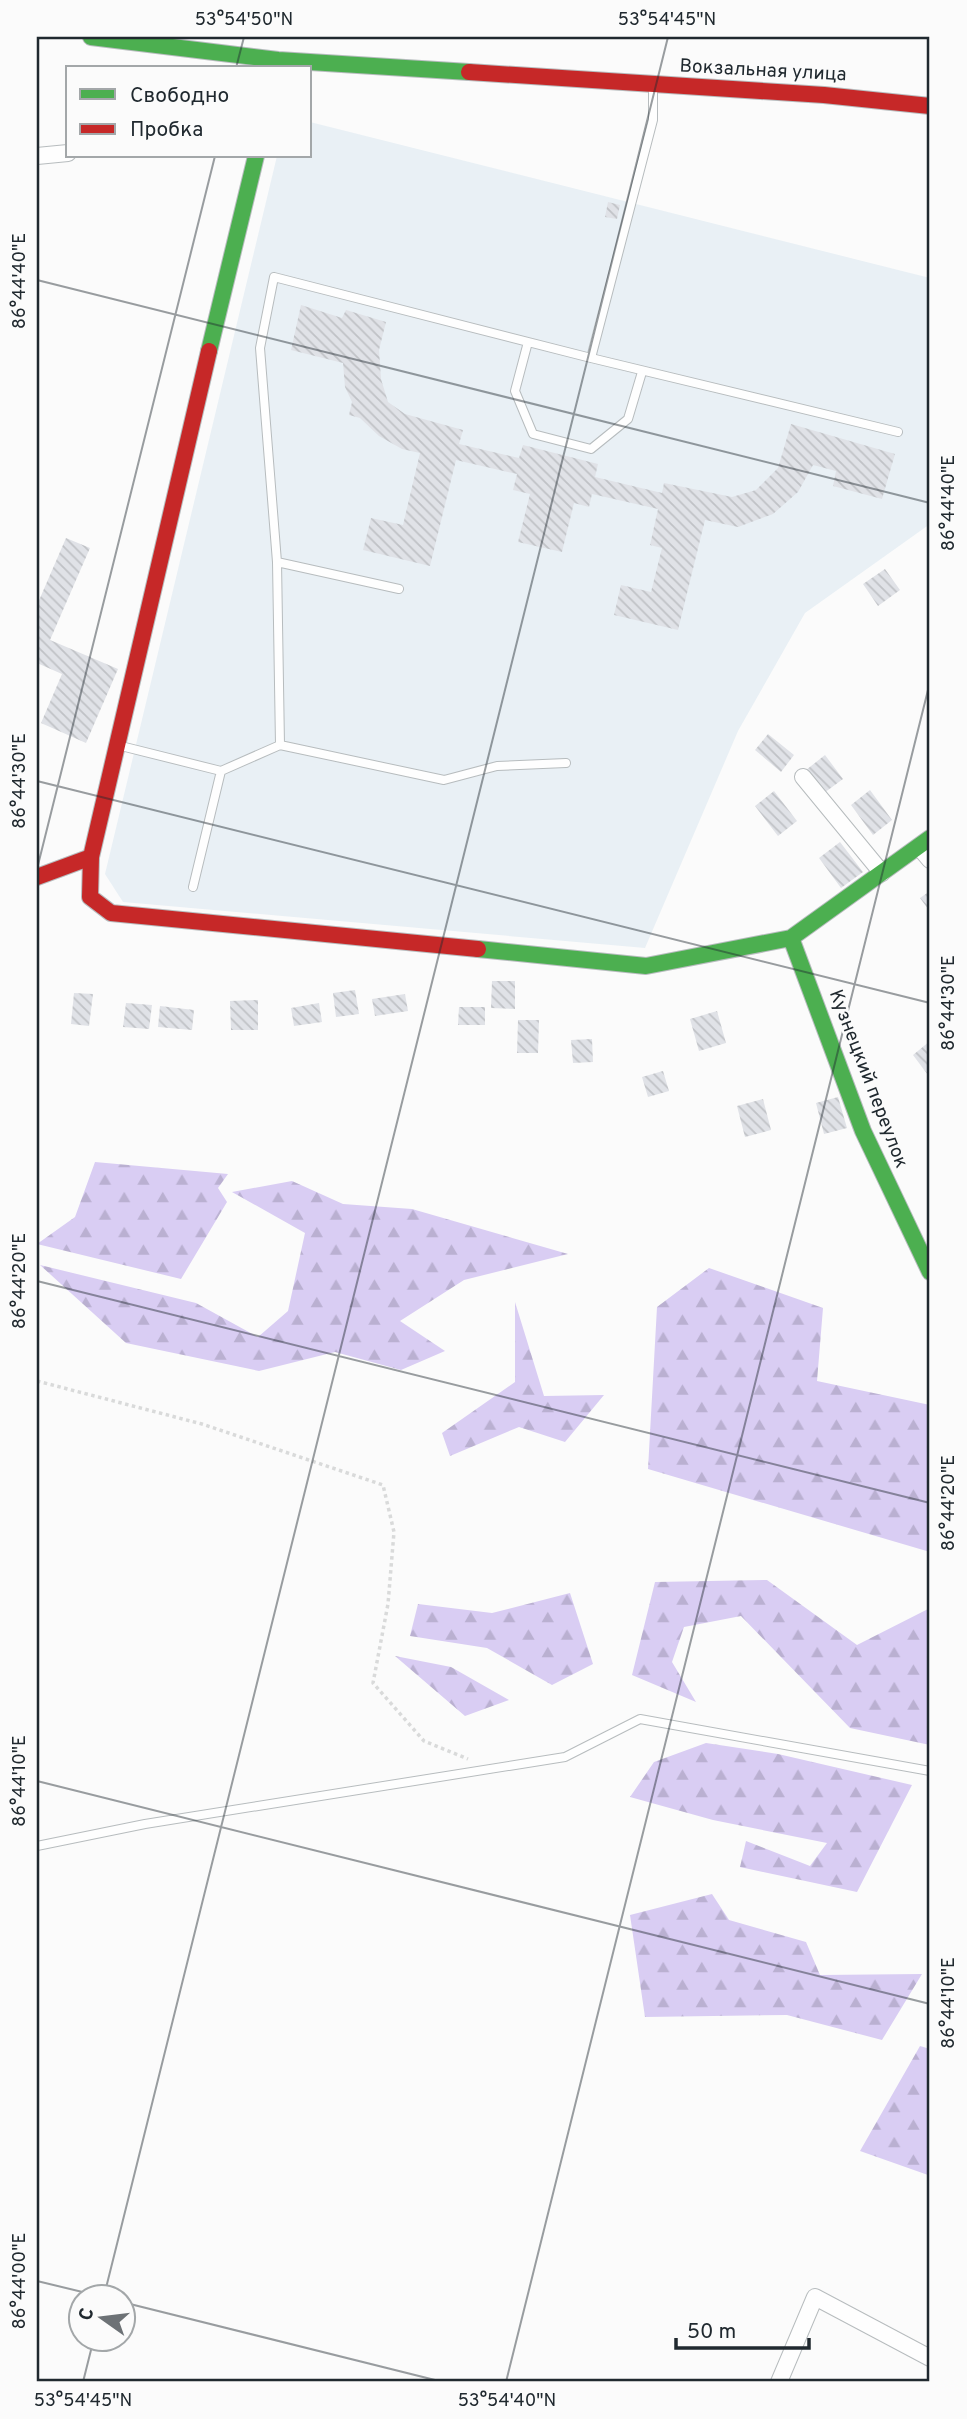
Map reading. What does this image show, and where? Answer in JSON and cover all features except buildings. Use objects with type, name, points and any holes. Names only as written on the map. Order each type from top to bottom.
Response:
[{"type":"street","name":"Вокзальная улица","points":[[91,37],[277,64],[311,66]]},
{"type":"street","name":"Вокзальная улица","points":[[312,66],[824,95],[930,106]]},
{"type":"street","points":[[37,156],[66,153]]},
{"type":"street","points":[[256,158],[115,744],[91,857],[90,897],[111,913],[646,966],[791,938],[925,843],[930,860]]},
{"type":"street","points":[[803,776],[882,873]]},
{"type":"street","points":[[37,877],[91,857]]},
{"type":"street","name":"Кузнецкий переулок","points":[[791,938],[863,1131],[930,1272]]},
{"type":"street","points":[[779,2382],[816,2297],[930,2358]]},
{"type":"lane","points":[[591,358],[653,120],[653,86]]},
{"type":"lane","points":[[280,745],[277,562],[260,348],[274,277],[642,372],[898,432]]},
{"type":"lane","points":[[528,342],[515,391],[533,434],[591,449],[628,419],[642,372]]},
{"type":"lane","points":[[277,562],[399,589]]},
{"type":"lane","points":[[115,744],[221,771],[280,745],[444,780],[498,766],[566,763]]},
{"type":"lane","points":[[193,887],[221,771]]},
{"type":"lane","points":[[37,1846],[145,1824],[565,1757],[640,1719],[930,1771]]},
{"type":"path","points":[[37,1381],[202,1424],[383,1485],[394,1532],[388,1604],[373,1684],[424,1741],[491,1769]]},
{"type":"shaded area","points":[[312,123],[930,278],[930,524],[805,613],[738,731],[645,948],[123,902],[105,874],[277,158],[312,158]]},
{"type":"green space","points":[[95,1162],[228,1174],[218,1188],[227,1202],[181,1279],[37,1244],[75,1217]]},
{"type":"green space","points":[[292,1181],[343,1204],[412,1209],[568,1254],[464,1280],[400,1321],[445,1351],[401,1370],[335,1352],[259,1371],[126,1343],[40,1265],[196,1303],[258,1337],[288,1311],[305,1233],[232,1192]]},
{"type":"green space","points":[[709,1268],[823,1308],[817,1381],[930,1405],[930,1552],[648,1469],[657,1307]]},
{"type":"green space","points":[[515,1302],[544,1396],[604,1395],[565,1442],[519,1427],[450,1456],[442,1433],[515,1382]]},
{"type":"green space","points":[[767,1580],[857,1645],[930,1608],[930,1745],[850,1728],[741,1616],[684,1627],[672,1662],[696,1702],[632,1675],[655,1582]]},
{"type":"green space","points":[[570,1593],[593,1664],[552,1685],[487,1648],[410,1636],[418,1604],[492,1613]]},
{"type":"green space","points":[[395,1656],[451,1667],[509,1700],[465,1716]]},
{"type":"green space","points":[[706,1743],[778,1754],[912,1785],[857,1892],[740,1867],[746,1841],[810,1866],[827,1843],[713,1820],[630,1797],[654,1762]]},
{"type":"green space","points":[[712,1894],[729,1920],[806,1942],[820,1975],[922,1974],[882,2040],[787,2015],[645,2017],[630,1915]]},
{"type":"green space","points":[[920,2046],[930,2049],[928,2175],[860,2151]]},
{"type":"traffic: fast","points":[[91,37],[278,60],[469,72]]},
{"type":"traffic: fast","points":[[209,351],[256,158]]},
{"type":"traffic: fast","points":[[478,949],[646,966],[791,938],[930,838]]},
{"type":"traffic: fast","points":[[791,938],[863,1131],[930,1272]]},
{"type":"traffic: jam","points":[[469,72],[824,95],[930,106]]},
{"type":"traffic: jam","points":[[91,857],[209,351]]},
{"type":"traffic: jam","points":[[37,877],[91,857],[90,897],[111,913],[478,949]]}]
